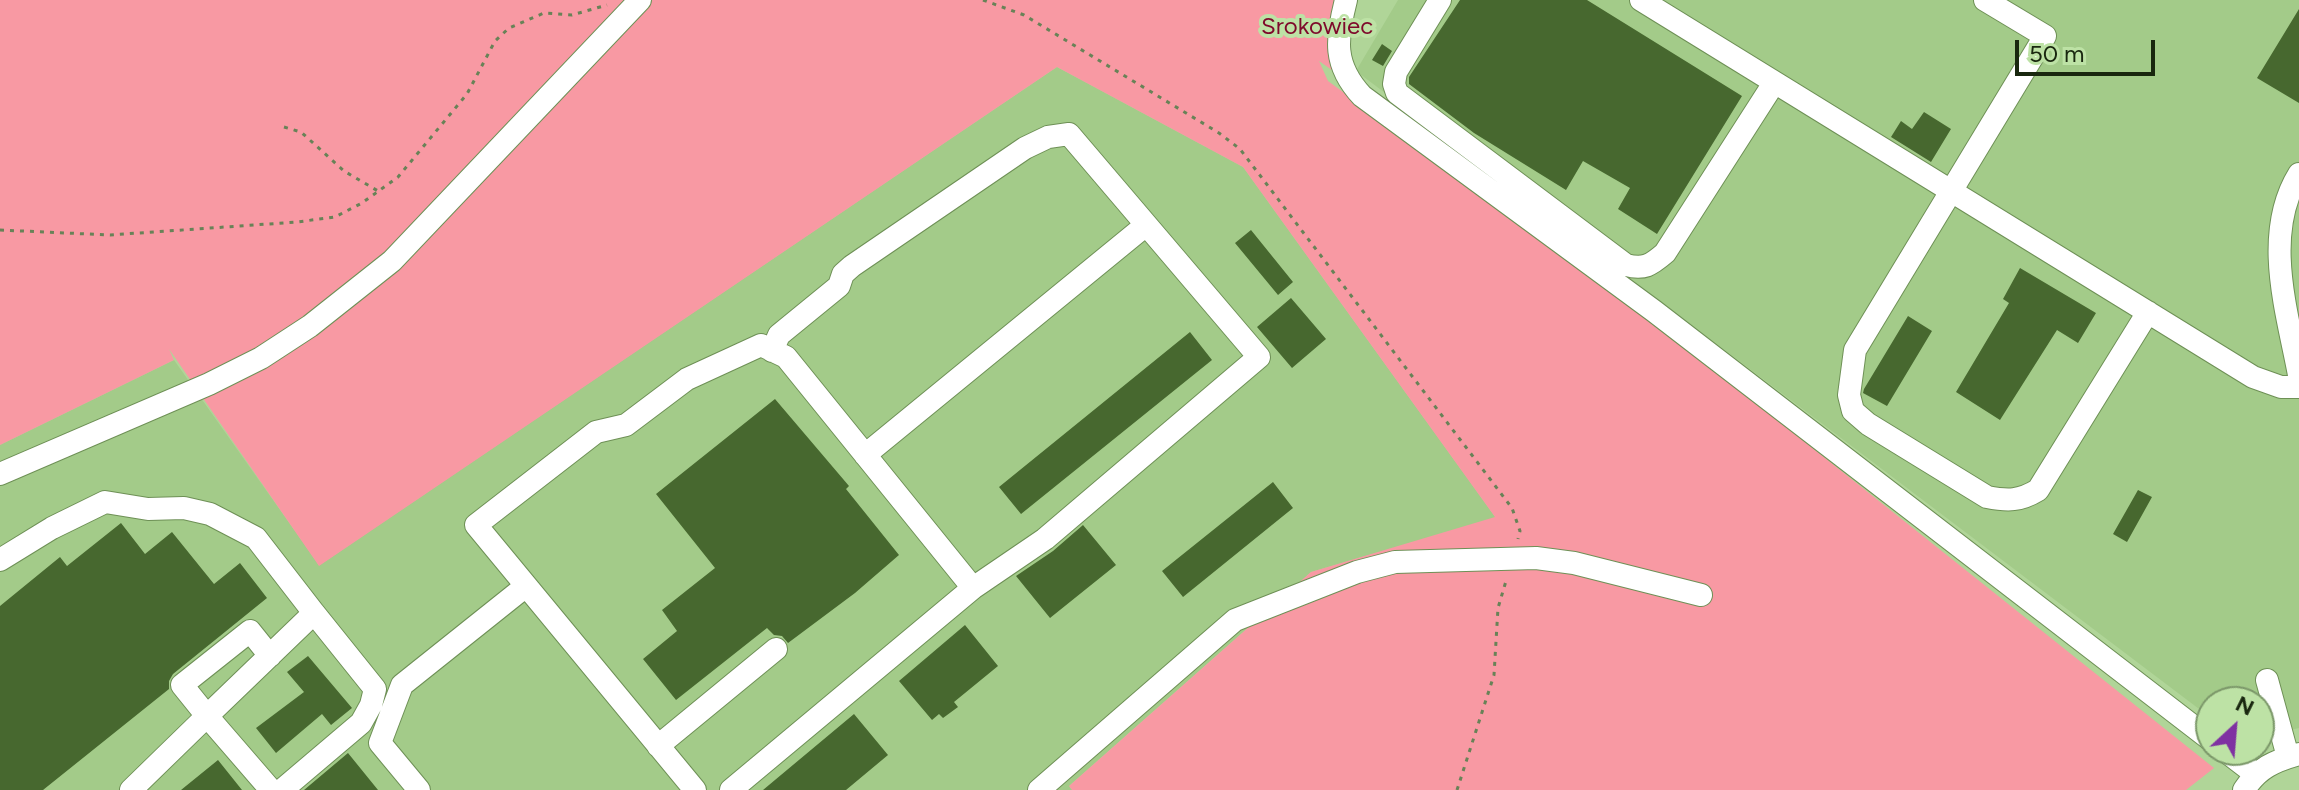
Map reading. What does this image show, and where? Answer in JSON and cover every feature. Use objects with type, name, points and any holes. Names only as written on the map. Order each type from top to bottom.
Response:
[{"type":"street","points":[[0,474],[209,384],[261,358],[310,326],[392,261],[640,0]]},
{"type":"street","points":[[1346,0],[1339,45],[1341,66],[1349,82],[1362,96],[1703,349],[2195,728]]},
{"type":"street","points":[[1440,0],[1396,72],[1394,84],[1397,93],[1626,265],[1639,269],[1650,266],[1665,253],[1774,83]]},
{"type":"street","points":[[1643,0],[2253,377],[2281,387],[2299,387]]},
{"type":"street","points":[[1985,0],[2045,36],[1855,350],[1849,395],[1853,411],[1868,424],[1987,497],[2010,501],[2025,498],[2038,490],[2148,312]]},
{"type":"street","points":[[731,790],[973,588],[1045,539],[1259,357],[1069,134],[1048,137],[1025,148],[852,266],[843,274],[839,286],[779,335],[772,351]]},
{"type":"street","points":[[2299,174],[2278,232],[2283,288],[2299,375]]},
{"type":"street","points":[[865,455],[1146,225]]},
{"type":"street","points":[[695,790],[476,525],[596,432],[626,425],[687,379],[761,345],[786,357],[973,588]]},
{"type":"street","points":[[0,560],[52,528],[105,502],[148,509],[184,508],[210,514],[256,538],[375,689],[361,723],[282,790]]},
{"type":"street","points":[[1039,790],[1235,620],[1357,572],[1395,562],[1536,558],[1574,563],[1701,595]]},
{"type":"street","points":[[419,790],[380,743],[402,685],[526,586]]},
{"type":"street","points":[[131,790],[314,613]]},
{"type":"street","points":[[270,656],[250,631],[182,685],[271,790]]},
{"type":"street","points":[[658,746],[776,649]]},
{"type":"street","points":[[2236,766],[2249,782],[2291,756],[2267,680]]},
{"type":"path","points":[[983,0],[1024,15],[1219,133],[1240,149],[1512,508],[1520,531],[1498,608],[1494,675],[1457,790]]},
{"type":"path","points":[[0,230],[110,235],[335,217],[398,177],[467,94],[495,41],[509,28],[544,13],[572,15],[612,4]]},
{"type":"path","points":[[284,127],[301,132],[344,171],[378,191]]},
{"type":"shaded area","points":[[1398,0],[2299,0],[2299,728],[2275,734],[2275,686],[2195,686],[2195,706],[1356,71]]},
{"type":"shaded area","points":[[1057,67],[1243,167],[1496,518],[1311,572],[1069,786],[1072,790],[0,790],[0,445],[174,360],[319,565]]},
{"type":"green space","name":"Srokowiec","points":[[0,0],[1343,0],[1349,82],[1319,61],[1328,81],[1623,297],[2195,753],[2195,766],[2214,768],[2186,790],[1072,790],[1069,786],[1311,572],[1495,517],[1243,167],[1057,67],[319,566],[169,349],[174,360],[0,445]]},
{"type":"building","points":[[1460,0],[1587,0],[1742,96],[1657,234],[1618,209],[1630,188],[1583,161],[1566,190],[1474,133],[1409,84],[1409,77]]},
{"type":"building","points":[[2299,9],[2299,103],[2257,78]]},
{"type":"building","points":[[1382,44],[1392,51],[1383,66],[1372,60]]},
{"type":"building","points":[[1924,112],[1951,129],[1931,162],[1891,137],[1901,121],[1912,129]]},
{"type":"building","points":[[1251,230],[1293,282],[1278,295],[1235,243]]},
{"type":"building","points":[[2020,268],[2096,313],[2078,343],[2057,330],[2000,420],[1956,392],[2009,303],[2003,299]]},
{"type":"building","points":[[1291,298],[1326,339],[1292,368],[1257,327]]},
{"type":"building","points":[[1908,316],[1932,331],[1887,406],[1863,393]]},
{"type":"building","points":[[1190,332],[1212,360],[1021,514],[999,487]]},
{"type":"building","points":[[775,399],[849,486],[846,489],[899,555],[855,593],[788,643],[767,628],[676,700],[643,659],[677,631],[662,610],[715,568],[656,494]]},
{"type":"building","points":[[1273,482],[1293,508],[1183,597],[1162,571]]},
{"type":"building","points":[[2138,490],[2152,497],[2127,542],[2113,534]]},
{"type":"building","points":[[121,523],[145,554],[172,532],[214,584],[240,563],[267,598],[173,674],[169,689],[43,790],[0,790],[0,606],[60,557],[67,566]]},
{"type":"building","points":[[1083,525],[1116,565],[1050,618],[1016,576],[1053,551]]},
{"type":"building","points":[[965,625],[998,666],[954,702],[958,707],[943,718],[939,714],[932,720],[899,681]]},
{"type":"building","points":[[308,656],[352,708],[331,725],[322,714],[276,753],[256,728],[304,692],[287,672]]},
{"type":"building","points":[[854,714],[888,755],[846,790],[763,790]]},
{"type":"building","points":[[348,753],[378,790],[304,790]]},
{"type":"building","points":[[218,760],[242,790],[181,790]]}]
